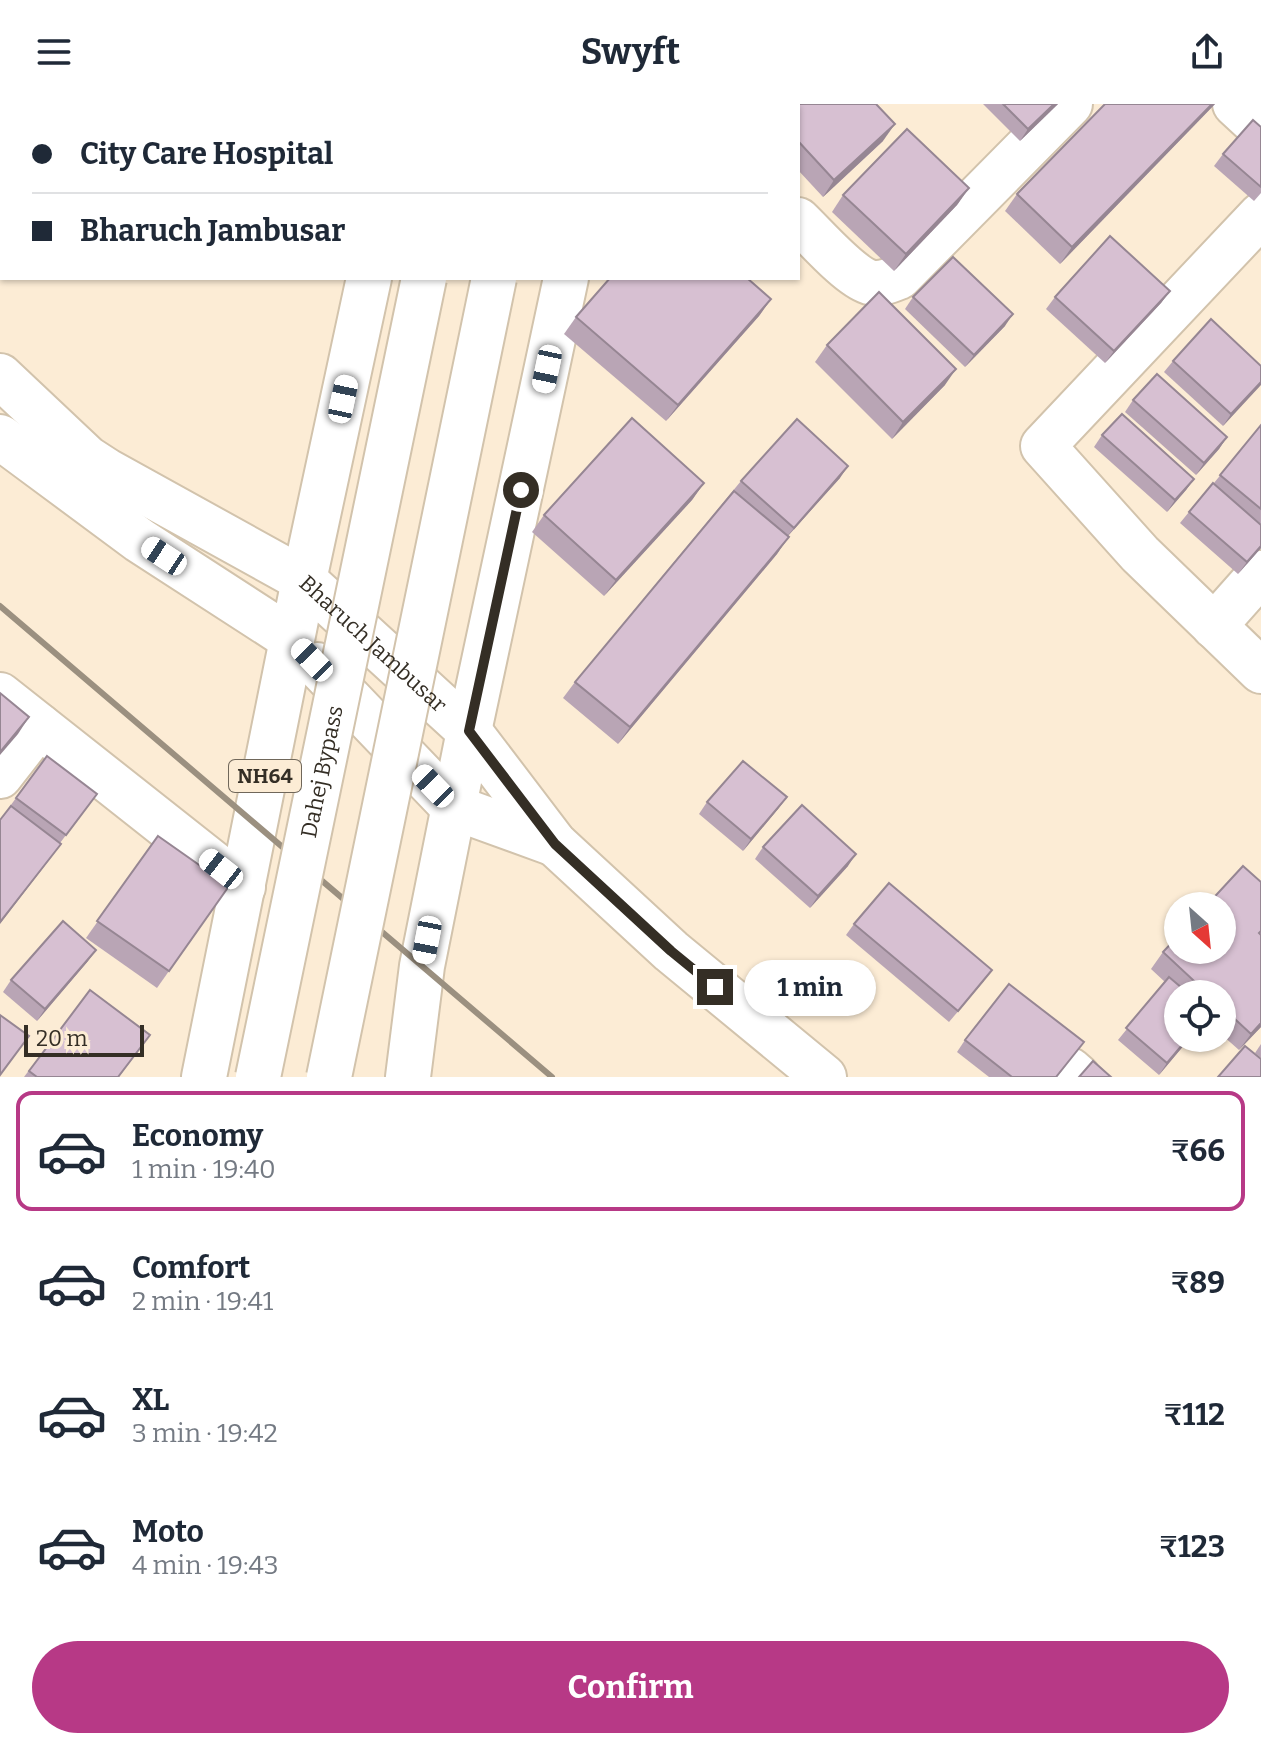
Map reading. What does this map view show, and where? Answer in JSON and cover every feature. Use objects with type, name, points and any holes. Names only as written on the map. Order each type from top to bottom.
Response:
[{"type":"main road","points":[[800,222],[854,275],[871,283],[885,283],[899,277],[1070,104]]},
{"type":"main road","points":[[1235,104],[1261,128]]},
{"type":"main road","points":[[1261,215],[1043,446],[1140,554],[1261,671]]},
{"type":"main road","points":[[304,580],[369,280]]},
{"type":"main road","name":"Dahej Bypass","points":[[258,1077],[424,280]]},
{"type":"main road","points":[[329,1077],[494,280]]},
{"type":"main road","points":[[408,1077],[422,966],[453,807],[566,280]]},
{"type":"main road","name":"Bharuch Jambusar","points":[[0,376],[87,458],[304,580],[469,731],[555,844],[671,951],[824,1077]]},
{"type":"main road","name":"Bharuch Jambusar","points":[[0,437],[139,540],[292,639],[453,807],[555,844]]},
{"type":"main road","points":[[1214,626],[1261,573]]},
{"type":"main road","name":"NH64","points":[[204,1077],[304,580]]},
{"type":"main road","points":[[0,695],[243,887]]},
{"type":"main road","points":[[0,776],[39,726]]},
{"type":"building","points":[[800,104],[876,104],[895,124],[834,180],[800,143]]},
{"type":"building","points":[[1003,104],[1054,104],[1028,129]]},
{"type":"building","points":[[1105,104],[1212,104],[1072,247],[1017,194]]},
{"type":"building","points":[[1253,120],[1261,127],[1261,187],[1223,154]]},
{"type":"building","points":[[907,129],[969,188],[906,254],[843,195]]},
{"type":"building","points":[[1110,236],[1170,291],[1114,351],[1055,297]]},
{"type":"building","points":[[953,257],[1013,314],[974,355],[913,297]]},
{"type":"building","points":[[608,280],[749,280],[771,299],[678,405],[576,317]]},
{"type":"building","points":[[879,292],[956,369],[903,422],[827,345]]},
{"type":"building","points":[[1211,319],[1261,366],[1261,382],[1231,414],[1173,361]]},
{"type":"building","points":[[1157,374],[1227,437],[1204,463],[1133,400]]},
{"type":"building","points":[[1122,414],[1194,479],[1175,500],[1102,435]]},
{"type":"building","points":[[632,418],[704,483],[616,580],[544,515]]},
{"type":"building","points":[[797,419],[848,466],[794,528],[741,481]]},
{"type":"building","points":[[1261,425],[1261,509],[1220,475]]},
{"type":"building","points":[[1213,483],[1261,525],[1261,546],[1247,562],[1189,512]]},
{"type":"building","points":[[734,491],[789,537],[630,727],[575,682]]},
{"type":"building","points":[[0,693],[29,717],[0,752]]},
{"type":"building","points":[[47,756],[97,794],[66,835],[16,798]]},
{"type":"building","points":[[743,761],[787,797],[751,839],[707,802]]},
{"type":"building","points":[[802,805],[856,854],[818,896],[763,847]]},
{"type":"building","points":[[11,806],[61,844],[0,922],[0,820]]},
{"type":"building","points":[[158,836],[229,886],[169,971],[97,921]]},
{"type":"building","points":[[1243,866],[1261,882],[1261,1023],[1251,1034],[1236,1020],[1236,980],[1193,980],[1176,964],[1236,964],[1236,892],[1219,892]]},
{"type":"building","points":[[889,883],[992,970],[958,1011],[854,924]]},
{"type":"building","points":[[63,921],[96,950],[45,1009],[11,980]]},
{"type":"building","points":[[1164,983],[1164,1052],[1176,1052],[1167,1063],[1126,1028]]},
{"type":"building","points":[[1009,984],[1084,1042],[1056,1077],[1012,1077],[965,1040]]},
{"type":"building","points":[[90,990],[150,1035],[118,1077],[37,1077],[29,1071]]},
{"type":"building","points":[[0,1015],[29,1036],[0,1075]]},
{"type":"building","points":[[1245,1046],[1261,1059],[1261,1077],[1218,1077]]},
{"type":"building","points":[[1093,1061],[1111,1077],[1079,1077]]},
{"type":"railway","points":[[0,606],[552,1077]]},
{"type":"route","points":[[521,490],[469,731],[555,844],[671,951],[715,987]]}]
